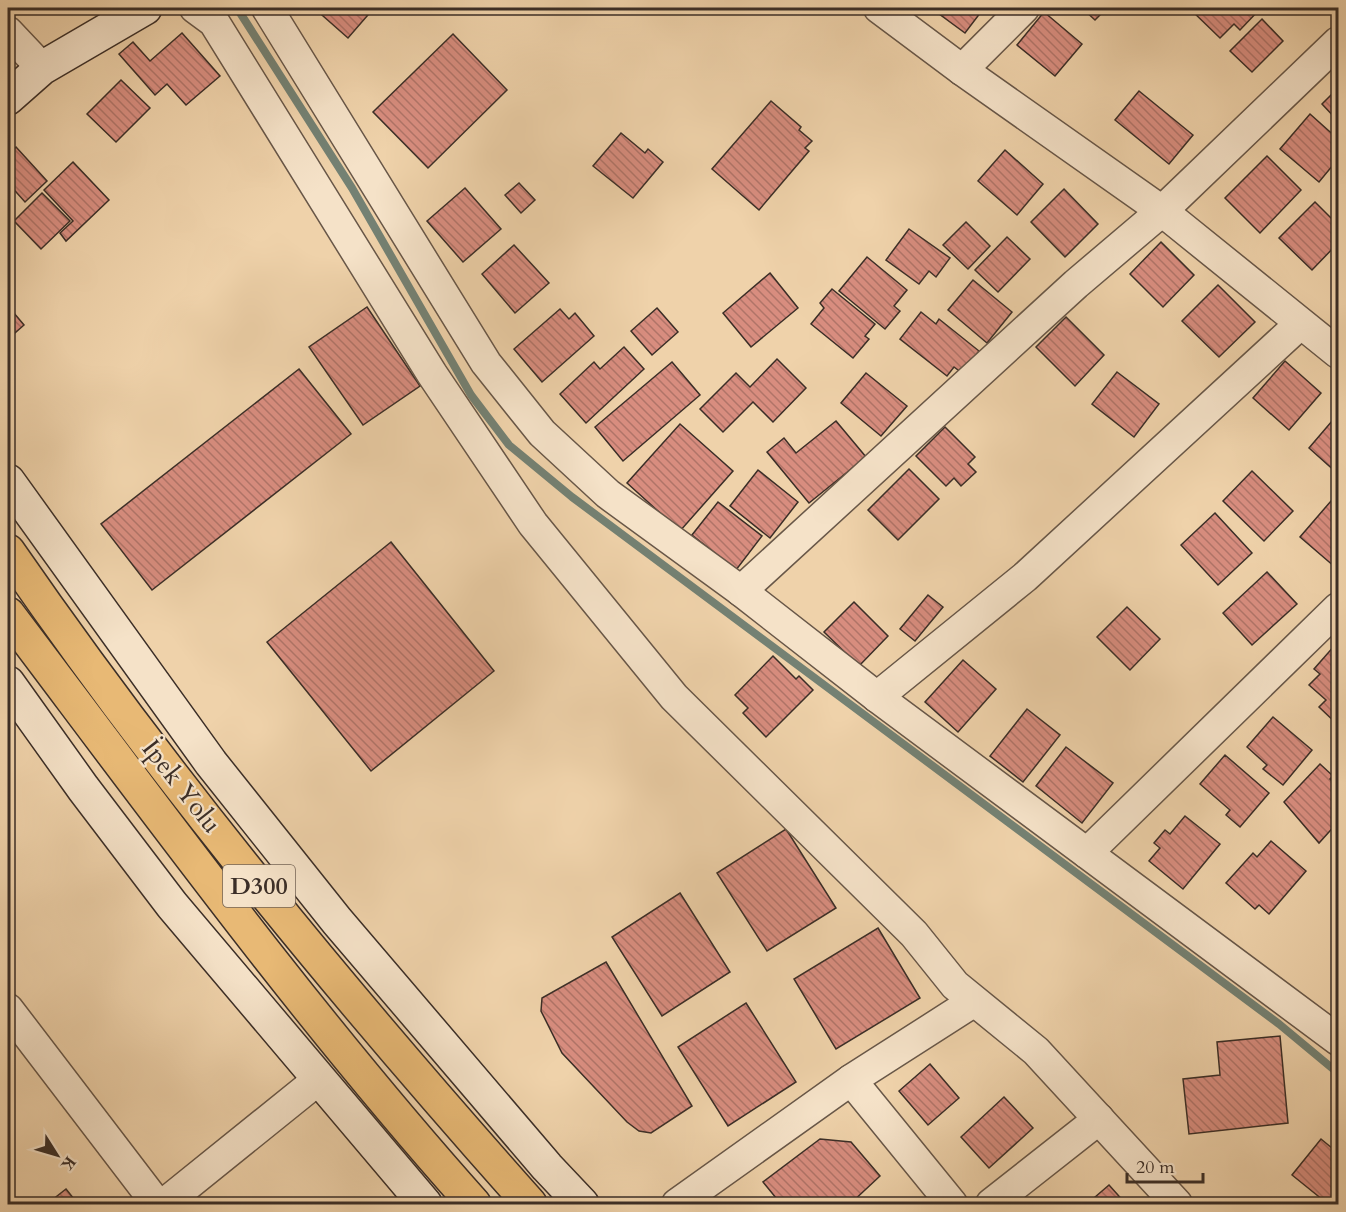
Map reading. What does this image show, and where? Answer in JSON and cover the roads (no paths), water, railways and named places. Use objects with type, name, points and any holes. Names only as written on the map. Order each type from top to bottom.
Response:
[{"type":"highway","name":"İpek Yolu","points":[[8,551],[96,675],[265,893],[444,1108],[530,1204]]},
{"type":"highway","name":"İpek Yolu","points":[[8,614],[216,890],[309,1008],[416,1139],[474,1204]]},
{"type":"street","points":[[8,98],[42,68],[145,8]]},
{"type":"street","points":[[195,8],[214,22],[432,374],[533,524],[674,697],[914,934],[955,985],[973,1002],[1036,1051],[1177,1204]]},
{"type":"street","points":[[267,8],[486,363],[542,433],[608,494],[741,591],[877,697],[1338,1040]]},
{"type":"street","points":[[879,8],[962,70],[1162,211],[1338,353]]},
{"type":"street","points":[[962,70],[1024,8]]},
{"type":"street","points":[[8,32],[42,68]]},
{"type":"street","points":[[741,591],[1076,284],[1162,211],[1338,42]]},
{"type":"street","points":[[877,697],[1024,578],[1300,324]]},
{"type":"street","points":[[8,481],[211,763],[345,930],[547,1167],[582,1204]]},
{"type":"street","points":[[1087,853],[1338,608]]},
{"type":"street","points":[[8,683],[83,788],[172,905],[425,1204]]},
{"type":"street","points":[[677,1204],[851,1080],[973,1002]]},
{"type":"street","points":[[8,1009],[157,1204]]},
{"type":"street","points":[[164,1204],[319,1079]]},
{"type":"street","points":[[851,1080],[952,1204]]},
{"type":"street","points":[[991,1204],[1099,1119]]},
{"type":"waterway","points":[[237,8],[352,188],[471,395],[509,445],[572,497],[1279,1024],[1338,1073]]}]
